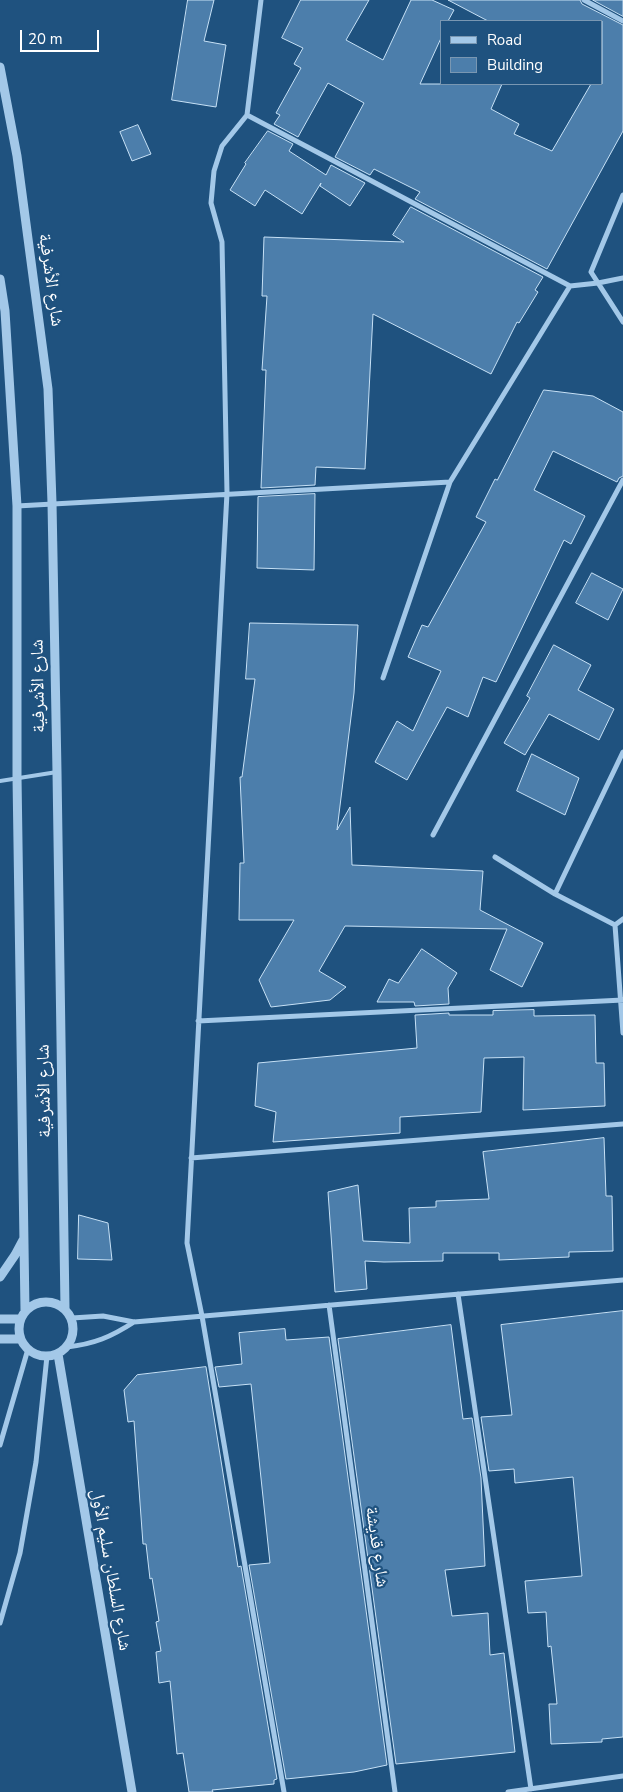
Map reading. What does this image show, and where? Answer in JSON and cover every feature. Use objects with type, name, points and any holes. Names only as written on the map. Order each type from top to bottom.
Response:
[{"type":"street","points":[[261,0],[247,115],[222,146],[214,171],[211,203],[222,242],[227,494],[187,1243],[202,1316],[284,1792]]},
{"type":"street","points":[[584,0],[623,21]]},
{"type":"street","name":"شارع الأشرفية","points":[[0,67],[17,156],[48,389],[57,772],[65,1308]]},
{"type":"street","points":[[247,115],[570,286],[623,278]]},
{"type":"street","points":[[623,195],[591,272],[623,322]]},
{"type":"street","name":"شارع الأشرفية","points":[[0,279],[5,311],[17,506],[16,777],[25,1310]]},
{"type":"street","points":[[383,678],[450,482],[570,286]]},
{"type":"street","points":[[433,834],[623,480]]},
{"type":"street","points":[[17,506],[450,482]]},
{"type":"street","points":[[555,894],[623,752]]},
{"type":"street","points":[[495,857],[555,894],[615,925]]},
{"type":"street","points":[[615,925],[623,919]]},
{"type":"street","points":[[615,925],[623,1033]]},
{"type":"street","points":[[198,1021],[622,1001]]},
{"type":"street","points":[[191,1158],[623,1124]]},
{"type":"street","points":[[0,1278],[15,1256],[24,1237]]},
{"type":"street","points":[[72,1318],[103,1316],[134,1322],[623,1280]]},
{"type":"street","points":[[458,1294],[531,1789]]},
{"type":"street","points":[[45,1301],[55,1302],[65,1308],[72,1318],[74,1328],[72,1338],[67,1347],[58,1354],[48,1356],[37,1355],[28,1350],[20,1339],[18,1329],[20,1319],[25,1310],[34,1304],[45,1301]]},
{"type":"street","name":"شارع قديشة","points":[[329,1305],[395,1792]]},
{"type":"street","points":[[0,1319],[20,1319]]},
{"type":"street","points":[[67,1347],[103,1340],[134,1322]]},
{"type":"street","points":[[0,1339],[20,1339]]},
{"type":"street","points":[[0,1445],[28,1350]]},
{"type":"street","name":"شارع السلطان سليم الأول","points":[[58,1354],[132,1792]]},
{"type":"street","points":[[0,1623],[20,1553],[36,1462],[48,1356]]},
{"type":"street","points":[[508,1792],[623,1776]]},
{"type":"lane","points":[[0,781],[57,772]]},
{"type":"building","points":[[188,0],[214,0],[204,41],[226,45],[216,107],[172,100]]},
{"type":"building","points":[[301,0],[369,0],[346,40],[383,60],[411,0],[432,0],[454,10],[449,20],[440,20],[440,40],[420,84],[502,85],[491,109],[519,124],[514,134],[552,151],[590,85],[603,85],[603,20],[486,20],[448,0],[580,0],[582,4],[623,25],[623,131],[547,269],[415,199],[420,192],[374,169],[370,175],[335,157],[364,103],[328,83],[298,137],[274,124],[280,115],[276,113],[301,68],[294,64],[303,48],[282,38]]},
{"type":"building","points":[[593,0],[623,0],[623,16]]},
{"type":"building","points":[[138,125],[151,154],[132,161],[120,132]]},
{"type":"building","points":[[268,131],[293,144],[289,151],[326,175],[331,165],[365,183],[350,206],[320,186],[321,183],[302,214],[265,190],[255,206],[230,190],[245,163]]},
{"type":"building","points":[[411,207],[543,277],[535,290],[538,292],[519,323],[517,322],[491,374],[373,314],[365,469],[316,467],[315,485],[261,488],[266,370],[262,370],[267,296],[262,296],[264,237],[404,242],[393,235]]},
{"type":"building","points":[[544,390],[593,396],[623,412],[623,476],[617,482],[553,451],[534,490],[585,516],[571,544],[564,540],[496,682],[483,677],[468,717],[447,707],[407,780],[375,762],[397,721],[413,731],[441,671],[408,657],[422,625],[428,627],[486,522],[476,517]]},
{"type":"building","points":[[315,494],[314,570],[257,568],[258,497]]},
{"type":"building","points":[[592,573],[623,589],[608,620],[576,603]]},
{"type":"building","points":[[250,623],[358,625],[354,693],[337,830],[350,807],[352,865],[483,871],[480,910],[543,943],[522,987],[490,970],[507,929],[345,926],[319,971],[346,987],[330,1000],[271,1007],[259,980],[294,920],[239,920],[240,863],[244,863],[240,777],[242,777],[255,679],[246,679]]},
{"type":"building","points":[[554,645],[591,665],[578,690],[614,709],[599,740],[549,714],[525,755],[504,743],[530,698],[527,696]]},
{"type":"building","points":[[532,754],[579,778],[565,815],[517,791]]},
{"type":"building","points":[[422,949],[457,973],[448,988],[449,1004],[415,1006],[414,1002],[377,1002],[389,979],[398,983]]},
{"type":"building","points":[[534,1010],[534,1016],[595,1015],[596,1063],[604,1063],[605,1106],[523,1110],[524,1057],[484,1058],[481,1112],[400,1117],[400,1133],[273,1142],[276,1112],[255,1106],[258,1063],[417,1048],[415,1015],[449,1013],[449,1015],[493,1015],[493,1011]]},
{"type":"building","points":[[604,1138],[606,1196],[612,1196],[613,1251],[569,1252],[569,1257],[499,1260],[499,1253],[443,1253],[443,1261],[365,1261],[367,1289],[335,1292],[328,1192],[358,1185],[363,1241],[410,1243],[409,1208],[436,1207],[436,1201],[489,1199],[483,1152]]},
{"type":"building","points":[[79,1215],[108,1223],[112,1260],[78,1259]]},
{"type":"building","points":[[623,1311],[623,1737],[602,1739],[602,1742],[551,1744],[549,1704],[557,1704],[551,1646],[548,1647],[546,1612],[528,1613],[525,1581],[582,1576],[573,1477],[515,1483],[514,1469],[489,1471],[481,1417],[512,1415],[501,1325]]},
{"type":"building","points":[[451,1325],[463,1419],[472,1418],[481,1478],[485,1566],[445,1570],[452,1616],[488,1613],[490,1655],[504,1653],[515,1752],[396,1764],[338,1339]]},
{"type":"building","points":[[285,1329],[286,1340],[329,1337],[387,1765],[354,1772],[286,1779],[249,1565],[270,1563],[251,1384],[219,1387],[215,1367],[242,1364],[239,1333]]},
{"type":"building","points":[[206,1367],[238,1567],[241,1566],[277,1779],[274,1780],[274,1784],[212,1790],[213,1792],[189,1792],[183,1753],[177,1754],[170,1681],[159,1683],[156,1652],[161,1651],[156,1622],[159,1621],[152,1578],[150,1579],[146,1544],[143,1544],[134,1421],[128,1422],[124,1390],[137,1375]]}]
